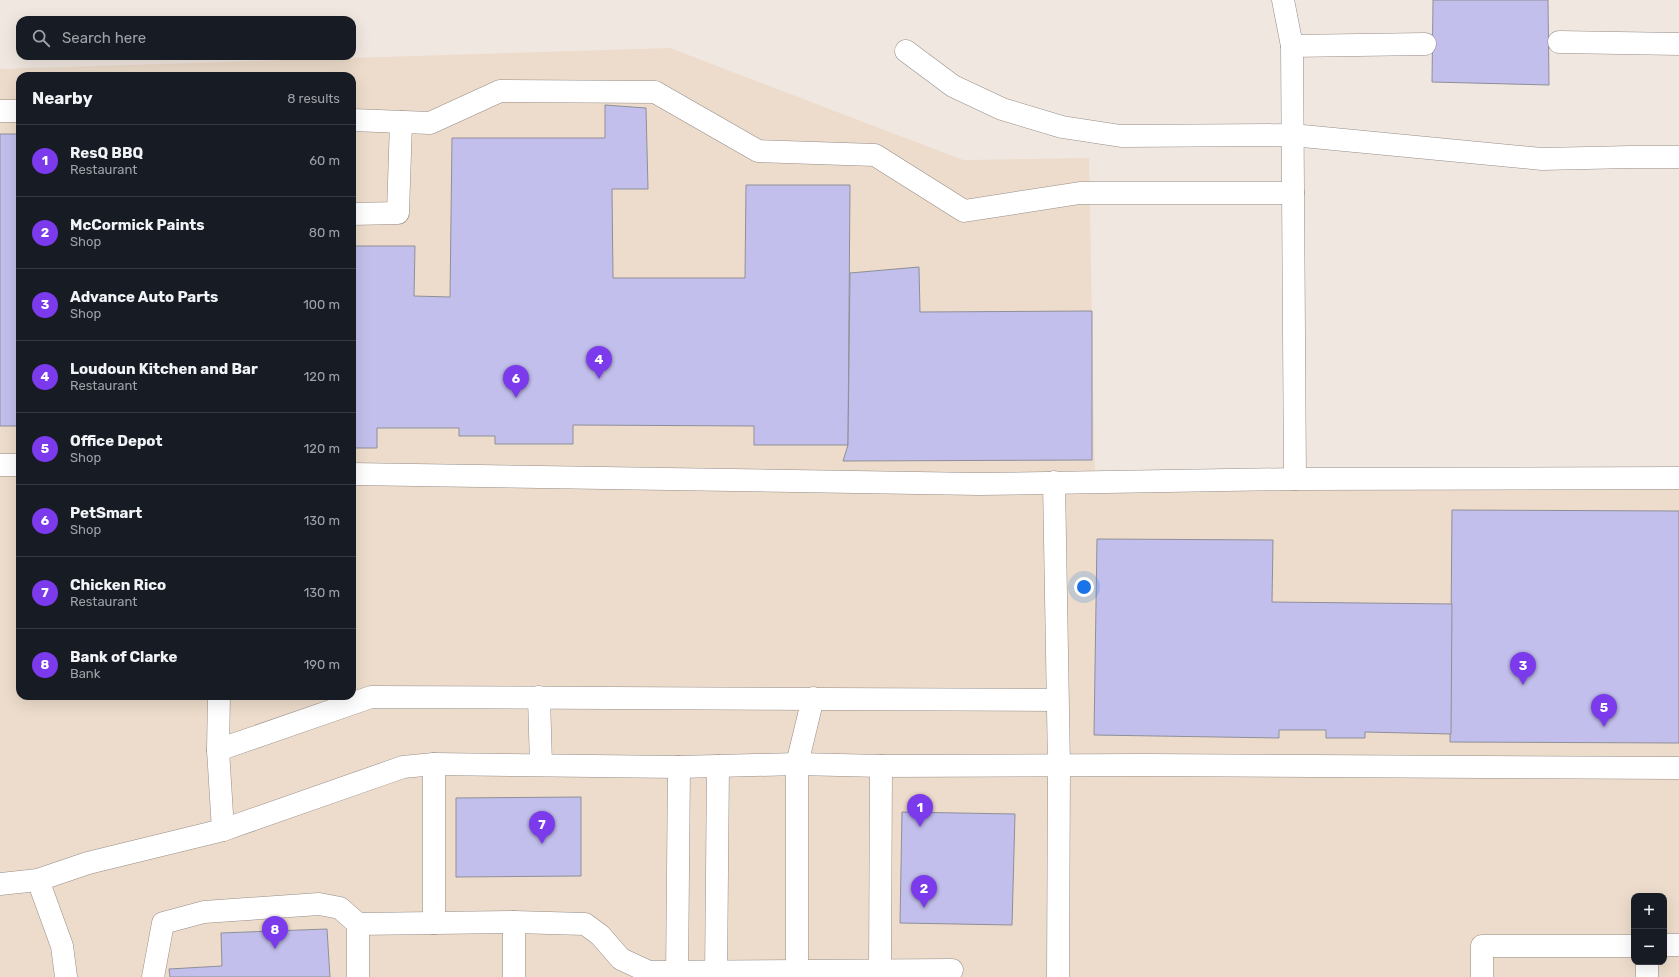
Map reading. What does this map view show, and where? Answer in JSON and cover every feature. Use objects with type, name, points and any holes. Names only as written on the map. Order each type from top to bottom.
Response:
[{"type":"lane","points":[[1283,0],[1292,46],[1295,479]]},
{"type":"lane","points":[[1559,42],[1679,44]]},
{"type":"lane","points":[[1292,46],[1425,44]]},
{"type":"lane","points":[[906,51],[953,86],[1002,108],[1062,127],[1121,136],[1292,135],[1542,159],[1679,157]]},
{"type":"lane","points":[[356,120],[430,123],[500,91],[655,92],[758,151],[875,155],[964,211],[1080,193],[1293,193]]},
{"type":"lane","points":[[0,110],[16,111]]},
{"type":"lane","points":[[356,214],[398,213],[401,122]]},
{"type":"lane","points":[[0,465],[16,466]]},
{"type":"lane","points":[[356,474],[979,484],[1295,479],[1679,478]]},
{"type":"lane","points":[[1054,482],[1059,766],[1058,977]]},
{"type":"lane","points":[[218,750],[371,697],[1057,700]]},
{"type":"lane","points":[[539,697],[541,765]]},
{"type":"lane","points":[[797,974],[797,764],[813,698]]},
{"type":"lane","points":[[219,700],[218,750],[223,830]]},
{"type":"lane","points":[[434,764],[434,923]]},
{"type":"lane","points":[[0,884],[38,880],[88,863],[223,830],[403,767],[434,764],[679,767],[797,764],[881,766],[1679,768]]},
{"type":"lane","points":[[716,974],[718,766]]},
{"type":"lane","points":[[880,971],[881,766]]},
{"type":"lane","points":[[677,975],[679,767]]},
{"type":"lane","points":[[38,880],[62,946],[66,977]]},
{"type":"lane","points":[[153,977],[163,923],[204,912],[319,904],[340,908],[358,924],[514,922],[585,924],[600,935],[621,959],[649,972],[677,975],[952,970]]},
{"type":"lane","points":[[514,922],[514,977]]},
{"type":"lane","points":[[358,924],[358,977]]},
{"type":"lane","points":[[1667,945],[1679,945]]},
{"type":"lane","points":[[1482,977],[1482,946],[1631,946]]},
{"type":"lane","points":[[1647,965],[1647,977]]},
{"type":"shaded area","points":[[670,48],[963,160],[1089,158],[1095,481],[1679,478],[1679,977],[0,977],[0,69],[287,60],[356,60],[356,58]]},
{"type":"building","points":[[1433,0],[1548,0],[1549,85],[1432,82]]},
{"type":"building","points":[[605,105],[646,108],[648,189],[612,189],[613,278],[745,278],[746,185],[850,185],[848,445],[754,445],[754,426],[573,425],[573,444],[495,444],[495,436],[459,436],[459,428],[377,428],[377,448],[356,448],[356,246],[415,246],[414,296],[450,297],[452,138],[605,138]]},
{"type":"building","points":[[0,134],[16,134],[16,426],[0,426]]},
{"type":"building","points":[[919,267],[920,312],[1092,311],[1092,460],[843,461],[848,445],[850,273]]},
{"type":"building","points":[[1452,510],[1679,511],[1679,743],[1450,742]]},
{"type":"building","points":[[1097,539],[1273,540],[1272,602],[1452,604],[1451,734],[1365,732],[1365,738],[1326,738],[1326,730],[1279,730],[1279,738],[1094,735]]},
{"type":"building","points":[[581,797],[581,876],[456,877],[456,798]]},
{"type":"building","points":[[902,812],[1015,814],[1012,925],[900,923]]},
{"type":"building","points":[[327,929],[330,977],[170,977],[169,969],[222,966],[221,933]]},
{"type":"place","name":"Loudoun Kitchen and Bar","points":[[599,379]]},
{"type":"place","name":"PetSmart","points":[[516,398]]},
{"type":"place","name":"Advance Auto Parts","points":[[1523,685]]},
{"type":"place","name":"Office Depot","points":[[1604,727]]},
{"type":"place","name":"ResQ BBQ","points":[[920,827]]},
{"type":"place","name":"Chicken Rico","points":[[542,844]]},
{"type":"place","name":"McCormick Paints","points":[[924,908]]},
{"type":"place","name":"Bank of Clarke","points":[[275,949]]}]
